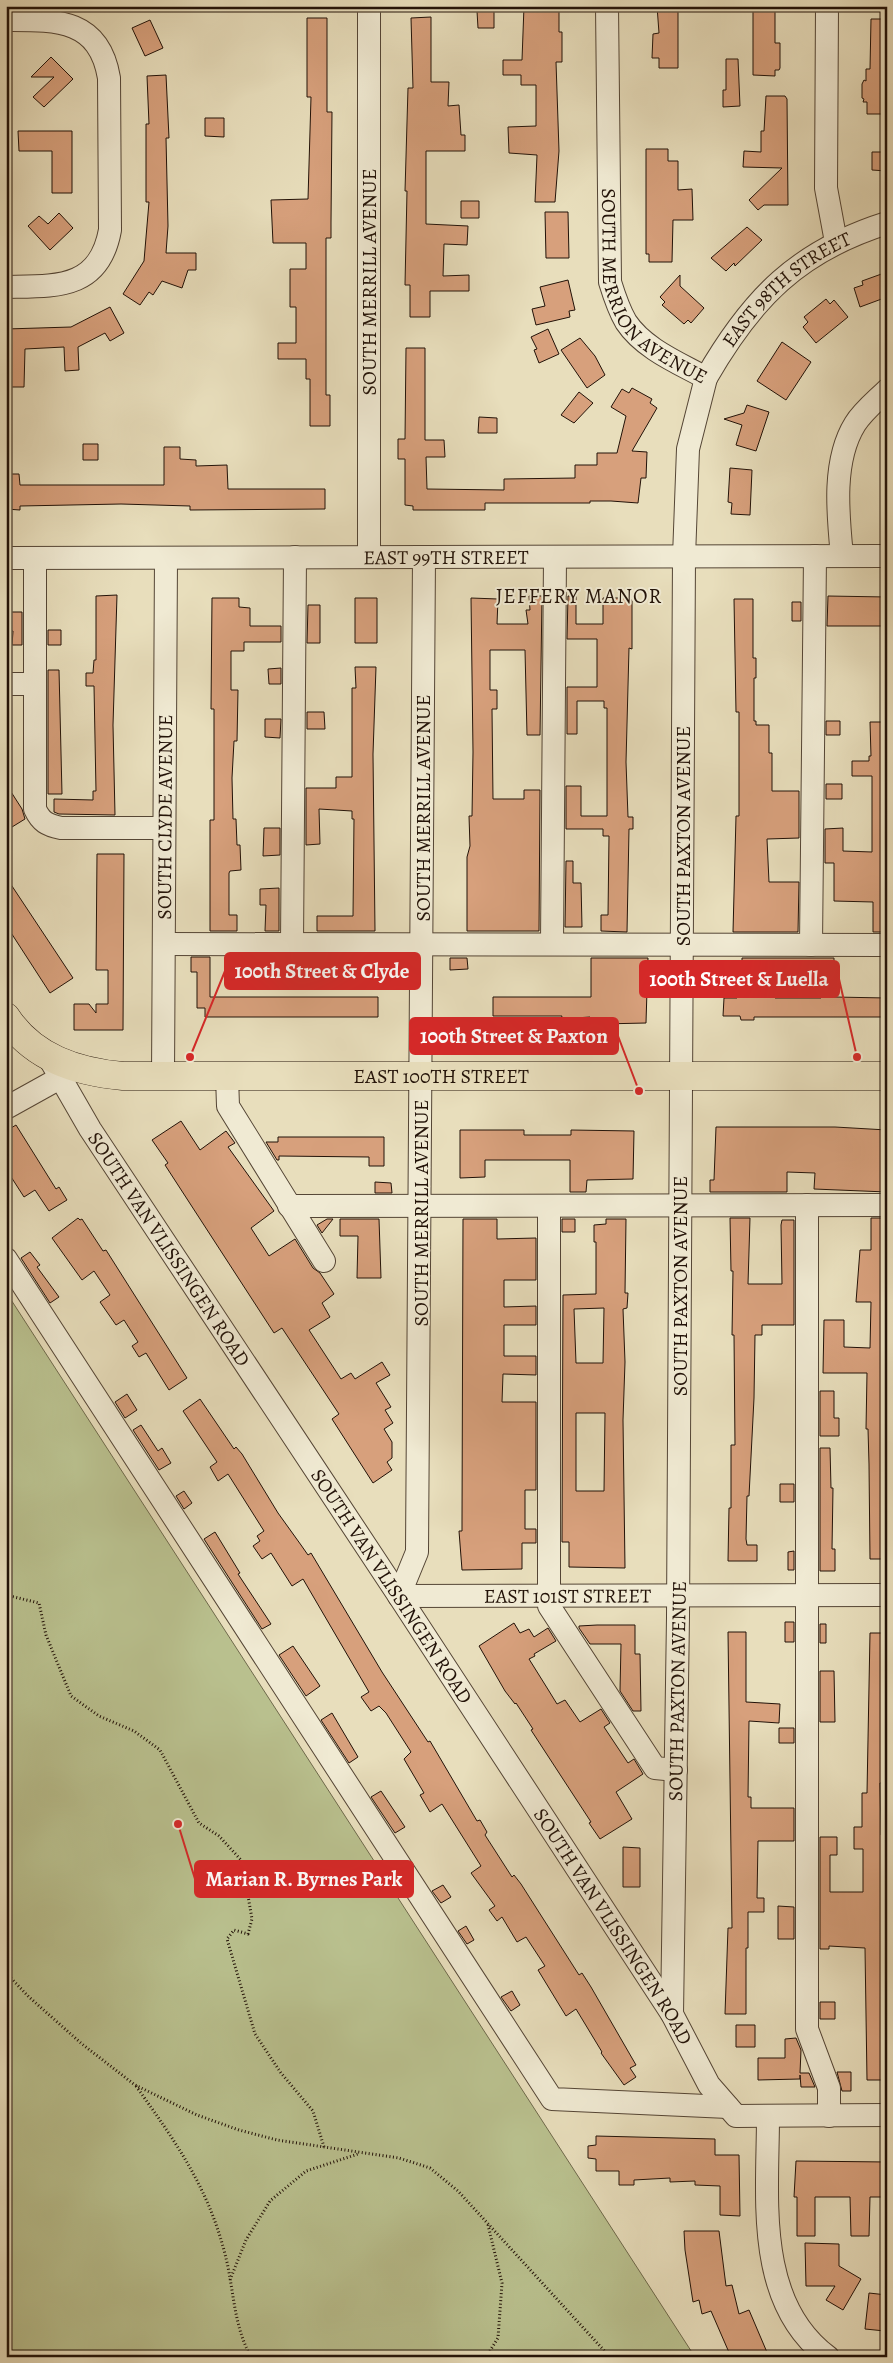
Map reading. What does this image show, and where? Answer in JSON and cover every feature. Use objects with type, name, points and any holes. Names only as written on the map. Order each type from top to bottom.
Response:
[{"type":"main road","name":"EAST 100TH STREET","points":[[8,1020],[54,1067],[70,1067],[94,1074],[163,1076],[887,1076]]},
{"type":"street","name":"SOUTH MERRILL AVENUE","points":[[369,6],[369,557]]},
{"type":"street","name":"SOUTH MERRION AVENUE","points":[[608,6],[610,282],[626,322],[640,338],[706,378],[688,448],[684,557]]},
{"type":"street","points":[[827,6],[826,188],[836,242]]},
{"type":"street","points":[[6,20],[61,22],[82,31],[92,38],[104,55],[109,78],[110,230],[104,252],[91,271],[79,279],[64,284],[6,287]]},
{"type":"street","name":"EAST 98TH STREET","points":[[706,378],[722,351],[751,310],[772,286],[810,257],[836,242],[887,223]]},
{"type":"street","points":[[842,556],[837,499],[845,448],[856,423],[887,390]]},
{"type":"street","points":[[811,945],[814,556]]},
{"type":"street","name":"EAST 99TH STREET","points":[[6,558],[887,556]]},
{"type":"street","points":[[292,944],[295,557]]},
{"type":"street","name":"SOUTH MERRILL AVENUE","points":[[399,1596],[417,1552],[422,1076],[424,557]]},
{"type":"street","points":[[552,944],[555,557]]},
{"type":"street","name":"SOUTH PAXTON AVENUE","points":[[672,2014],[678,1595],[684,557]]},
{"type":"street","points":[[35,558],[35,809],[39,819],[48,825],[61,828],[164,828]]},
{"type":"street","name":"SOUTH CLYDE AVENUE","points":[[163,1076],[166,558]]},
{"type":"street","points":[[6,684],[35,684]]},
{"type":"street","points":[[164,944],[887,945]]},
{"type":"street","points":[[6,1108],[54,1067]]},
{"type":"street","name":"SOUTH VAN VLISSINGEN ROAD","points":[[54,1067],[90,1129],[399,1596],[672,2014],[709,2085],[732,2112]]},
{"type":"street","points":[[227,1076],[228,1106],[324,1261]]},
{"type":"street","points":[[807,1205],[807,2030],[829,2088],[829,2116]]},
{"type":"street","points":[[289,1206],[887,1205]]},
{"type":"street","points":[[549,1206],[550,1606],[655,1768],[676,1770]]},
{"type":"street","points":[[6,1260],[552,2100],[768,2116],[887,2115]]},
{"type":"street","name":"EAST 101ST STREET","points":[[399,1596],[887,1595]]},
{"type":"street","points":[[768,2116],[768,2240],[775,2274],[786,2303],[803,2333],[828,2357]]},
{"type":"path","points":[[6,1595],[39,1603],[46,1635],[71,1696],[99,1716],[134,1731],[160,1750],[198,1823],[219,1836],[242,1861],[252,1919],[248,1934],[234,1930],[227,1940],[234,1969],[255,2034],[281,2073],[313,2111],[324,2147]]},
{"type":"path","points":[[6,1974],[82,2044],[135,2085],[197,2115],[239,2130],[277,2140],[399,2158],[430,2168],[458,2191],[610,2357]]},
{"type":"path","points":[[135,2085],[177,2143],[205,2194],[225,2254],[242,2342],[251,2357]]},
{"type":"path","points":[[230,2281],[246,2240],[270,2201],[306,2171],[361,2153]]},
{"type":"path","points":[[486,2357],[498,2338],[502,2283],[488,2223]]},
{"type":"green space","points":[[6,1292],[695,2357],[6,2357]]},
{"type":"building","points":[[524,6],[559,6],[559,32],[562,32],[562,62],[556,62],[559,151],[555,202],[535,202],[537,155],[509,153],[508,127],[536,126],[536,85],[521,85],[521,75],[503,75],[503,60],[522,60]]},
{"type":"building","points":[[657,6],[678,6],[678,68],[659,68],[659,58],[652,58],[653,34],[659,33]]},
{"type":"building","points":[[753,6],[775,6],[775,43],[780,43],[780,68],[775,70],[775,76],[753,75]]},
{"type":"building","points":[[477,11],[494,11],[494,28],[478,28]]},
{"type":"building","points":[[431,17],[431,82],[449,82],[448,106],[459,105],[461,135],[465,135],[465,151],[426,151],[426,224],[468,226],[467,245],[444,244],[443,276],[469,275],[469,291],[430,291],[430,317],[410,317],[410,285],[405,285],[407,191],[405,191],[408,88],[413,88],[411,18]]},
{"type":"building","points":[[307,18],[327,18],[327,112],[332,112],[331,238],[326,238],[326,395],[330,395],[330,426],[310,426],[310,379],[306,379],[306,359],[278,359],[278,343],[296,343],[296,307],[290,307],[290,269],[306,269],[306,243],[273,243],[271,200],[308,199],[311,97],[307,97]]},
{"type":"building","points":[[871,19],[887,19],[886,114],[867,114],[867,102],[863,102],[864,99],[862,98],[862,84],[864,80],[866,81],[866,69],[870,69]]},
{"type":"building","points":[[150,20],[163,48],[145,56],[132,28]]},
{"type":"building","points":[[51,57],[73,79],[44,107],[33,97],[54,77],[31,77]]},
{"type":"building","points":[[726,59],[738,59],[740,106],[723,107],[723,90],[726,90]]},
{"type":"building","points":[[166,75],[169,138],[166,138],[168,226],[166,253],[196,253],[196,270],[188,270],[182,288],[162,281],[153,295],[149,292],[140,305],[123,294],[144,261],[149,202],[146,202],[146,124],[149,124],[147,76]]},
{"type":"building","points":[[766,96],[785,96],[787,99],[788,205],[764,205],[758,210],[749,200],[782,168],[743,167],[744,151],[761,152],[761,131],[764,131]]},
{"type":"building","points":[[205,118],[224,118],[224,137],[205,136]]},
{"type":"building","points":[[18,131],[72,131],[72,193],[52,193],[52,151],[19,151]]},
{"type":"building","points":[[646,149],[668,149],[668,161],[678,161],[678,190],[692,189],[693,220],[673,220],[672,262],[649,262],[649,254],[646,254]]},
{"type":"building","points":[[872,152],[887,152],[887,171],[872,170]]},
{"type":"building","points":[[461,201],[479,201],[479,218],[461,218]]},
{"type":"building","points":[[545,212],[568,212],[569,258],[546,258]]},
{"type":"building","points":[[59,213],[73,228],[50,250],[28,226],[39,216],[48,224]]},
{"type":"building","points":[[747,227],[762,240],[735,266],[734,263],[726,271],[711,258]]},
{"type":"building","points":[[887,272],[887,297],[860,307],[854,288],[863,285],[862,281]]},
{"type":"building","points":[[680,275],[680,286],[704,308],[691,323],[688,320],[684,324],[662,305],[665,302],[660,297]]},
{"type":"building","points":[[568,280],[575,310],[569,311],[570,317],[536,325],[532,309],[545,306],[540,287]]},
{"type":"building","points":[[826,299],[830,304],[834,300],[848,317],[816,343],[803,327],[808,322],[804,317]]},
{"type":"building","points":[[110,307],[124,333],[110,341],[105,333],[78,347],[79,370],[65,371],[64,347],[25,349],[24,387],[6,387],[6,329],[71,327]]},
{"type":"building","points":[[548,329],[559,354],[539,363],[534,350],[537,349],[531,337]]},
{"type":"building","points":[[580,338],[595,356],[605,375],[587,388],[561,350]]},
{"type":"building","points":[[782,342],[811,362],[786,400],[757,381]]},
{"type":"building","points":[[406,348],[425,348],[425,440],[444,440],[445,457],[426,457],[427,489],[504,490],[504,479],[575,478],[575,465],[597,465],[597,453],[617,453],[626,416],[611,407],[622,389],[629,393],[632,388],[652,399],[650,403],[657,408],[632,451],[647,452],[646,478],[641,478],[638,503],[590,501],[590,503],[485,503],[485,510],[413,510],[413,506],[405,505],[405,459],[398,459],[398,439],[405,439]]},
{"type":"building","points":[[579,392],[593,403],[574,423],[561,415]]},
{"type":"building","points":[[747,405],[769,412],[756,451],[736,445],[742,425],[724,419],[744,413]]},
{"type":"building","points":[[479,417],[497,418],[497,433],[478,433]]},
{"type":"building","points":[[83,444],[98,444],[98,460],[83,460]]},
{"type":"building","points":[[164,447],[180,447],[180,459],[196,460],[196,466],[227,465],[228,489],[325,489],[325,509],[190,510],[190,506],[121,504],[20,506],[20,510],[6,509],[6,474],[19,474],[20,485],[164,485]]},
{"type":"building","points":[[730,468],[752,470],[750,515],[731,514],[732,503],[728,502]]},
{"type":"building","points":[[117,595],[113,725],[115,815],[59,814],[54,812],[54,799],[93,800],[93,791],[96,791],[94,686],[86,686],[86,673],[93,673],[94,660],[96,660],[96,596]]},
{"type":"building","points":[[529,596],[542,596],[540,735],[527,735],[525,650],[490,650],[490,690],[497,690],[497,709],[492,709],[493,799],[524,799],[524,790],[540,790],[539,931],[467,931],[467,857],[470,846],[469,816],[472,816],[473,752],[471,598],[498,599],[497,624],[528,624],[526,610],[530,610]]},
{"type":"building","points":[[568,596],[576,596],[576,624],[603,624],[603,598],[630,598],[632,601],[632,649],[629,648],[626,762],[628,817],[633,817],[633,829],[629,829],[627,932],[601,931],[601,915],[608,915],[609,836],[603,836],[603,829],[566,829],[566,786],[581,786],[581,816],[607,816],[607,708],[604,708],[604,701],[577,701],[577,734],[567,734],[567,687],[597,687],[597,639],[567,639]]},
{"type":"building","points":[[828,596],[887,597],[887,626],[827,626]]},
{"type":"building","points":[[212,598],[239,598],[239,607],[250,608],[250,626],[281,626],[281,642],[244,642],[244,651],[231,651],[231,690],[238,690],[237,741],[234,741],[232,778],[233,819],[236,819],[237,845],[240,845],[241,870],[230,871],[229,873],[229,915],[237,915],[237,931],[210,931],[210,820],[214,820],[214,709],[211,709]]},
{"type":"building","points":[[355,598],[377,598],[377,643],[355,643]]},
{"type":"building","points":[[734,599],[753,599],[753,658],[756,658],[754,721],[756,721],[756,725],[769,725],[769,753],[772,753],[772,791],[799,791],[799,838],[767,839],[769,882],[799,882],[798,932],[733,932],[736,816],[739,816],[739,712],[736,712]]},
{"type":"building","points":[[792,602],[801,602],[801,621],[792,621]]},
{"type":"building","points":[[308,605],[320,605],[320,643],[307,643]]},
{"type":"building","points":[[6,612],[22,612],[22,645],[12,645],[13,631],[6,631]]},
{"type":"building","points":[[48,630],[61,630],[61,645],[48,645]]},
{"type":"building","points":[[355,667],[376,667],[373,754],[375,931],[317,931],[317,916],[353,916],[354,819],[352,819],[352,811],[319,809],[320,844],[306,845],[306,788],[336,788],[336,777],[352,777],[352,688],[356,688]]},
{"type":"building","points":[[281,668],[281,684],[269,684],[268,669]]},
{"type":"building","points":[[48,670],[59,670],[62,794],[48,794]]},
{"type":"building","points":[[307,712],[324,712],[325,729],[307,729]]},
{"type":"building","points":[[265,719],[281,719],[280,738],[265,737]]},
{"type":"building","points":[[826,721],[840,721],[840,735],[826,735]]},
{"type":"building","points":[[870,722],[887,722],[887,932],[873,932],[873,902],[834,901],[834,863],[825,863],[825,829],[843,828],[843,851],[872,852],[872,776],[852,776],[852,761],[869,761],[869,756],[871,756]]},
{"type":"building","points":[[6,784],[22,809],[25,819],[12,827],[6,818]]},
{"type":"building","points":[[826,784],[842,784],[842,799],[826,799]]},
{"type":"building","points":[[264,828],[280,828],[280,855],[263,856]]},
{"type":"building","points":[[97,854],[124,854],[123,1030],[74,1030],[74,1004],[89,1004],[96,1013],[96,1004],[108,1004],[108,970],[96,970]]},
{"type":"building","points":[[566,861],[573,861],[573,883],[581,883],[582,927],[565,927]]},
{"type":"building","points":[[6,877],[73,978],[50,993],[6,925]]},
{"type":"building","points":[[279,888],[279,931],[265,931],[266,905],[260,905],[260,889]]},
{"type":"building","points":[[191,957],[210,957],[210,997],[378,997],[378,1017],[205,1017],[205,1008],[197,1008],[197,972],[191,972]]},
{"type":"building","points":[[450,958],[467,958],[468,969],[450,970]]},
{"type":"building","points":[[591,958],[648,958],[646,1023],[601,1024],[601,1022],[590,1022],[590,1017],[561,1019],[562,1016],[493,1016],[493,997],[591,997]]},
{"type":"building","points":[[742,958],[834,958],[834,997],[887,998],[887,1017],[754,1017],[754,1020],[741,1020],[740,1016],[723,1016],[724,998],[737,998],[738,995],[742,995]],"holes":[[[776,971],[821,971],[821,998],[775,998]]]},
{"type":"building","points":[[181,1121],[200,1150],[226,1131],[235,1143],[228,1147],[274,1211],[251,1228],[269,1256],[295,1239],[313,1268],[320,1273],[334,1294],[322,1303],[330,1317],[309,1330],[341,1379],[351,1373],[355,1379],[382,1362],[390,1375],[376,1383],[391,1407],[385,1410],[393,1423],[384,1429],[392,1442],[392,1458],[387,1462],[392,1470],[373,1483],[332,1419],[339,1414],[282,1328],[274,1333],[165,1165],[168,1163],[152,1140]]},
{"type":"building","points":[[16,1125],[56,1189],[59,1187],[67,1200],[49,1211],[35,1190],[24,1197],[6,1169],[6,1131]]},
{"type":"building","points":[[716,1127],[835,1127],[887,1130],[887,1192],[814,1189],[815,1173],[787,1172],[787,1192],[710,1192],[710,1180],[714,1180]]},
{"type":"building","points":[[460,1130],[524,1130],[524,1135],[571,1135],[571,1130],[634,1131],[633,1179],[587,1180],[586,1192],[570,1192],[570,1160],[485,1160],[485,1177],[460,1178]]},
{"type":"building","points":[[278,1137],[384,1137],[384,1166],[369,1166],[369,1157],[279,1156],[279,1160],[277,1160],[266,1142],[278,1142]]},
{"type":"building","points":[[375,1182],[391,1183],[392,1193],[375,1193]]},
{"type":"building","points":[[78,1218],[82,1219],[103,1251],[106,1250],[187,1378],[169,1390],[146,1353],[139,1357],[132,1346],[138,1342],[124,1320],[116,1325],[100,1302],[110,1295],[94,1271],[82,1280],[52,1238]]},
{"type":"building","points":[[730,1218],[750,1218],[748,1284],[782,1284],[781,1225],[782,1220],[794,1220],[794,1325],[762,1325],[762,1335],[755,1335],[754,1398],[746,1539],[747,1545],[757,1545],[757,1561],[728,1561],[729,1508],[731,1508],[731,1445],[735,1445],[734,1335],[732,1335],[733,1271],[731,1271]]},
{"type":"building","points":[[871,1218],[887,1218],[885,1445],[887,1445],[887,1559],[870,1559],[868,1429],[866,1429],[867,1373],[823,1373],[824,1320],[844,1320],[844,1347],[870,1348],[871,1302],[856,1302],[860,1250],[871,1250]]},
{"type":"building","points":[[327,1219],[333,1219],[322,1233],[317,1225]]},
{"type":"building","points":[[340,1219],[379,1219],[381,1278],[357,1278],[358,1236],[340,1236]]},
{"type":"building","points":[[463,1219],[497,1219],[497,1239],[536,1238],[536,1280],[504,1280],[504,1307],[536,1306],[536,1325],[504,1325],[504,1356],[536,1356],[536,1375],[503,1374],[502,1402],[536,1402],[536,1490],[525,1490],[525,1529],[536,1529],[536,1543],[522,1543],[522,1569],[462,1570],[459,1531],[462,1531]]},
{"type":"building","points":[[562,1219],[575,1219],[575,1232],[562,1232]]},
{"type":"building","points":[[606,1219],[626,1219],[625,1293],[628,1293],[627,1308],[623,1309],[625,1362],[623,1420],[625,1568],[569,1567],[569,1542],[562,1542],[563,1295],[596,1294],[596,1242],[594,1242],[594,1225],[606,1224]],"holes":[[[604,1308],[603,1363],[576,1363],[574,1309]],[[576,1413],[605,1413],[604,1491],[576,1491]]]},
{"type":"building","points":[[30,1252],[40,1265],[37,1267],[59,1297],[50,1303],[21,1258]]},
{"type":"building","points":[[820,1391],[834,1391],[834,1418],[839,1418],[839,1436],[820,1436]]},
{"type":"building","points":[[127,1394],[137,1410],[125,1418],[115,1402]]},
{"type":"building","points":[[200,1399],[234,1449],[236,1447],[242,1454],[278,1513],[308,1555],[311,1553],[382,1672],[428,1742],[430,1741],[477,1821],[480,1820],[487,1832],[485,1835],[512,1877],[514,1875],[521,1884],[579,1975],[582,1973],[591,1987],[636,2065],[630,2068],[636,2077],[624,2085],[601,2053],[576,2009],[566,2016],[538,1970],[545,1966],[526,1937],[517,1942],[502,1917],[497,1921],[489,1910],[495,1906],[471,1873],[481,1866],[442,1804],[430,1812],[420,1795],[424,1793],[404,1759],[411,1752],[386,1713],[379,1706],[371,1711],[361,1697],[369,1692],[303,1579],[292,1586],[271,1553],[262,1559],[253,1546],[260,1541],[257,1536],[264,1531],[228,1474],[218,1481],[210,1467],[217,1462],[183,1411]]},
{"type":"building","points":[[141,1425],[158,1451],[162,1448],[171,1463],[159,1470],[133,1430]]},
{"type":"building","points":[[820,1448],[830,1448],[831,1488],[833,1488],[832,1549],[835,1549],[835,1571],[820,1571]]},
{"type":"building","points":[[780,1484],[794,1484],[794,1502],[780,1502]]},
{"type":"building","points":[[184,1491],[192,1503],[184,1509],[176,1496]]},
{"type":"building","points":[[215,1532],[240,1573],[238,1574],[271,1624],[262,1629],[204,1539]]},
{"type":"building","points":[[794,1551],[794,1570],[788,1570],[788,1552]]},
{"type":"building","points":[[785,1622],[794,1622],[794,1642],[785,1642]]},
{"type":"building","points":[[514,1623],[520,1633],[529,1629],[534,1637],[548,1628],[556,1641],[529,1659],[557,1704],[565,1700],[580,1722],[601,1709],[610,1723],[604,1727],[628,1763],[634,1759],[643,1774],[616,1792],[632,1819],[600,1839],[531,1730],[533,1729],[516,1703],[505,1691],[479,1646]]},
{"type":"building","points":[[820,1624],[826,1624],[826,1643],[820,1643]]},
{"type":"building","points":[[635,1625],[635,1654],[640,1654],[641,1711],[633,1711],[620,1691],[621,1644],[590,1644],[579,1628],[579,1626]]},
{"type":"building","points":[[728,1632],[746,1632],[746,1702],[780,1704],[779,1723],[749,1721],[748,1797],[751,1797],[751,1808],[794,1808],[794,1841],[758,1841],[757,1898],[764,1898],[764,1912],[748,1912],[746,2014],[725,2014],[728,1928],[732,1928]]},
{"type":"building","points":[[870,1633],[887,1633],[887,1741],[885,1741],[885,1750],[883,1750],[883,1783],[880,1783],[881,1835],[885,1835],[883,1929],[885,2033],[887,2033],[885,2080],[867,2080],[865,1948],[829,1946],[829,1949],[820,1949],[820,1837],[837,1837],[837,1855],[830,1855],[830,1892],[863,1892],[863,1849],[854,1849],[854,1827],[862,1827],[862,1793],[867,1793]]},
{"type":"building","points":[[293,1646],[320,1686],[306,1696],[279,1655]]},
{"type":"building","points":[[820,1671],[834,1671],[835,1722],[820,1722]]},
{"type":"building","points":[[332,1713],[358,1757],[349,1763],[321,1720]]},
{"type":"building","points":[[779,1728],[794,1728],[794,1743],[779,1743]]},
{"type":"building","points":[[381,1791],[405,1827],[395,1833],[371,1797]]},
{"type":"building","points":[[623,1847],[640,1848],[640,1887],[623,1887]]},
{"type":"building","points":[[443,1885],[451,1897],[441,1903],[432,1891]]},
{"type":"building","points":[[778,1906],[794,1907],[794,1939],[778,1939]]},
{"type":"building","points":[[466,1926],[474,1940],[467,1944],[458,1931]]},
{"type":"building","points":[[512,1991],[520,2005],[511,2011],[501,1997]]},
{"type":"building","points":[[820,2002],[835,2002],[835,2019],[820,2019]]},
{"type":"building","points":[[736,2025],[755,2025],[755,2047],[736,2047]]},
{"type":"building","points":[[796,2038],[801,2050],[800,2073],[809,2073],[815,2087],[801,2087],[800,2075],[800,2079],[758,2080],[758,2058],[785,2058],[785,2039]]},
{"type":"building","points":[[837,2072],[851,2072],[851,2091],[842,2091]]},
{"type":"building","points":[[596,2136],[715,2139],[715,2155],[739,2155],[740,2216],[720,2215],[720,2186],[695,2185],[695,2181],[670,2182],[670,2178],[634,2180],[634,2185],[619,2185],[619,2171],[596,2171],[596,2159],[588,2158],[588,2146],[596,2145]]},
{"type":"building","points":[[796,2161],[887,2162],[887,2197],[870,2197],[869,2236],[851,2236],[850,2197],[815,2197],[815,2236],[797,2236],[797,2197],[794,2197]]},
{"type":"building","points":[[684,2231],[719,2231],[726,2286],[732,2285],[739,2314],[749,2310],[769,2357],[731,2357],[711,2311],[702,2314],[699,2300],[693,2302]]},
{"type":"building","points":[[805,2243],[839,2244],[839,2266],[861,2279],[843,2310],[826,2300],[835,2286],[806,2286]]},
{"type":"building","points":[[869,2293],[887,2295],[885,2331],[865,2329]]},
{"type":"place","name":"100th Street & Clyde","points":[[190,1057]]},
{"type":"place","name":"100th Street & Luella","points":[[857,1057]]},
{"type":"place","name":"100th Street & Paxton","points":[[639,1091]]},
{"type":"place","name":"Marian R. Byrnes Park","points":[[178,1824]]},
{"type":"district","name":"JEFFERY MANOR","points":[[579,596]]}]
